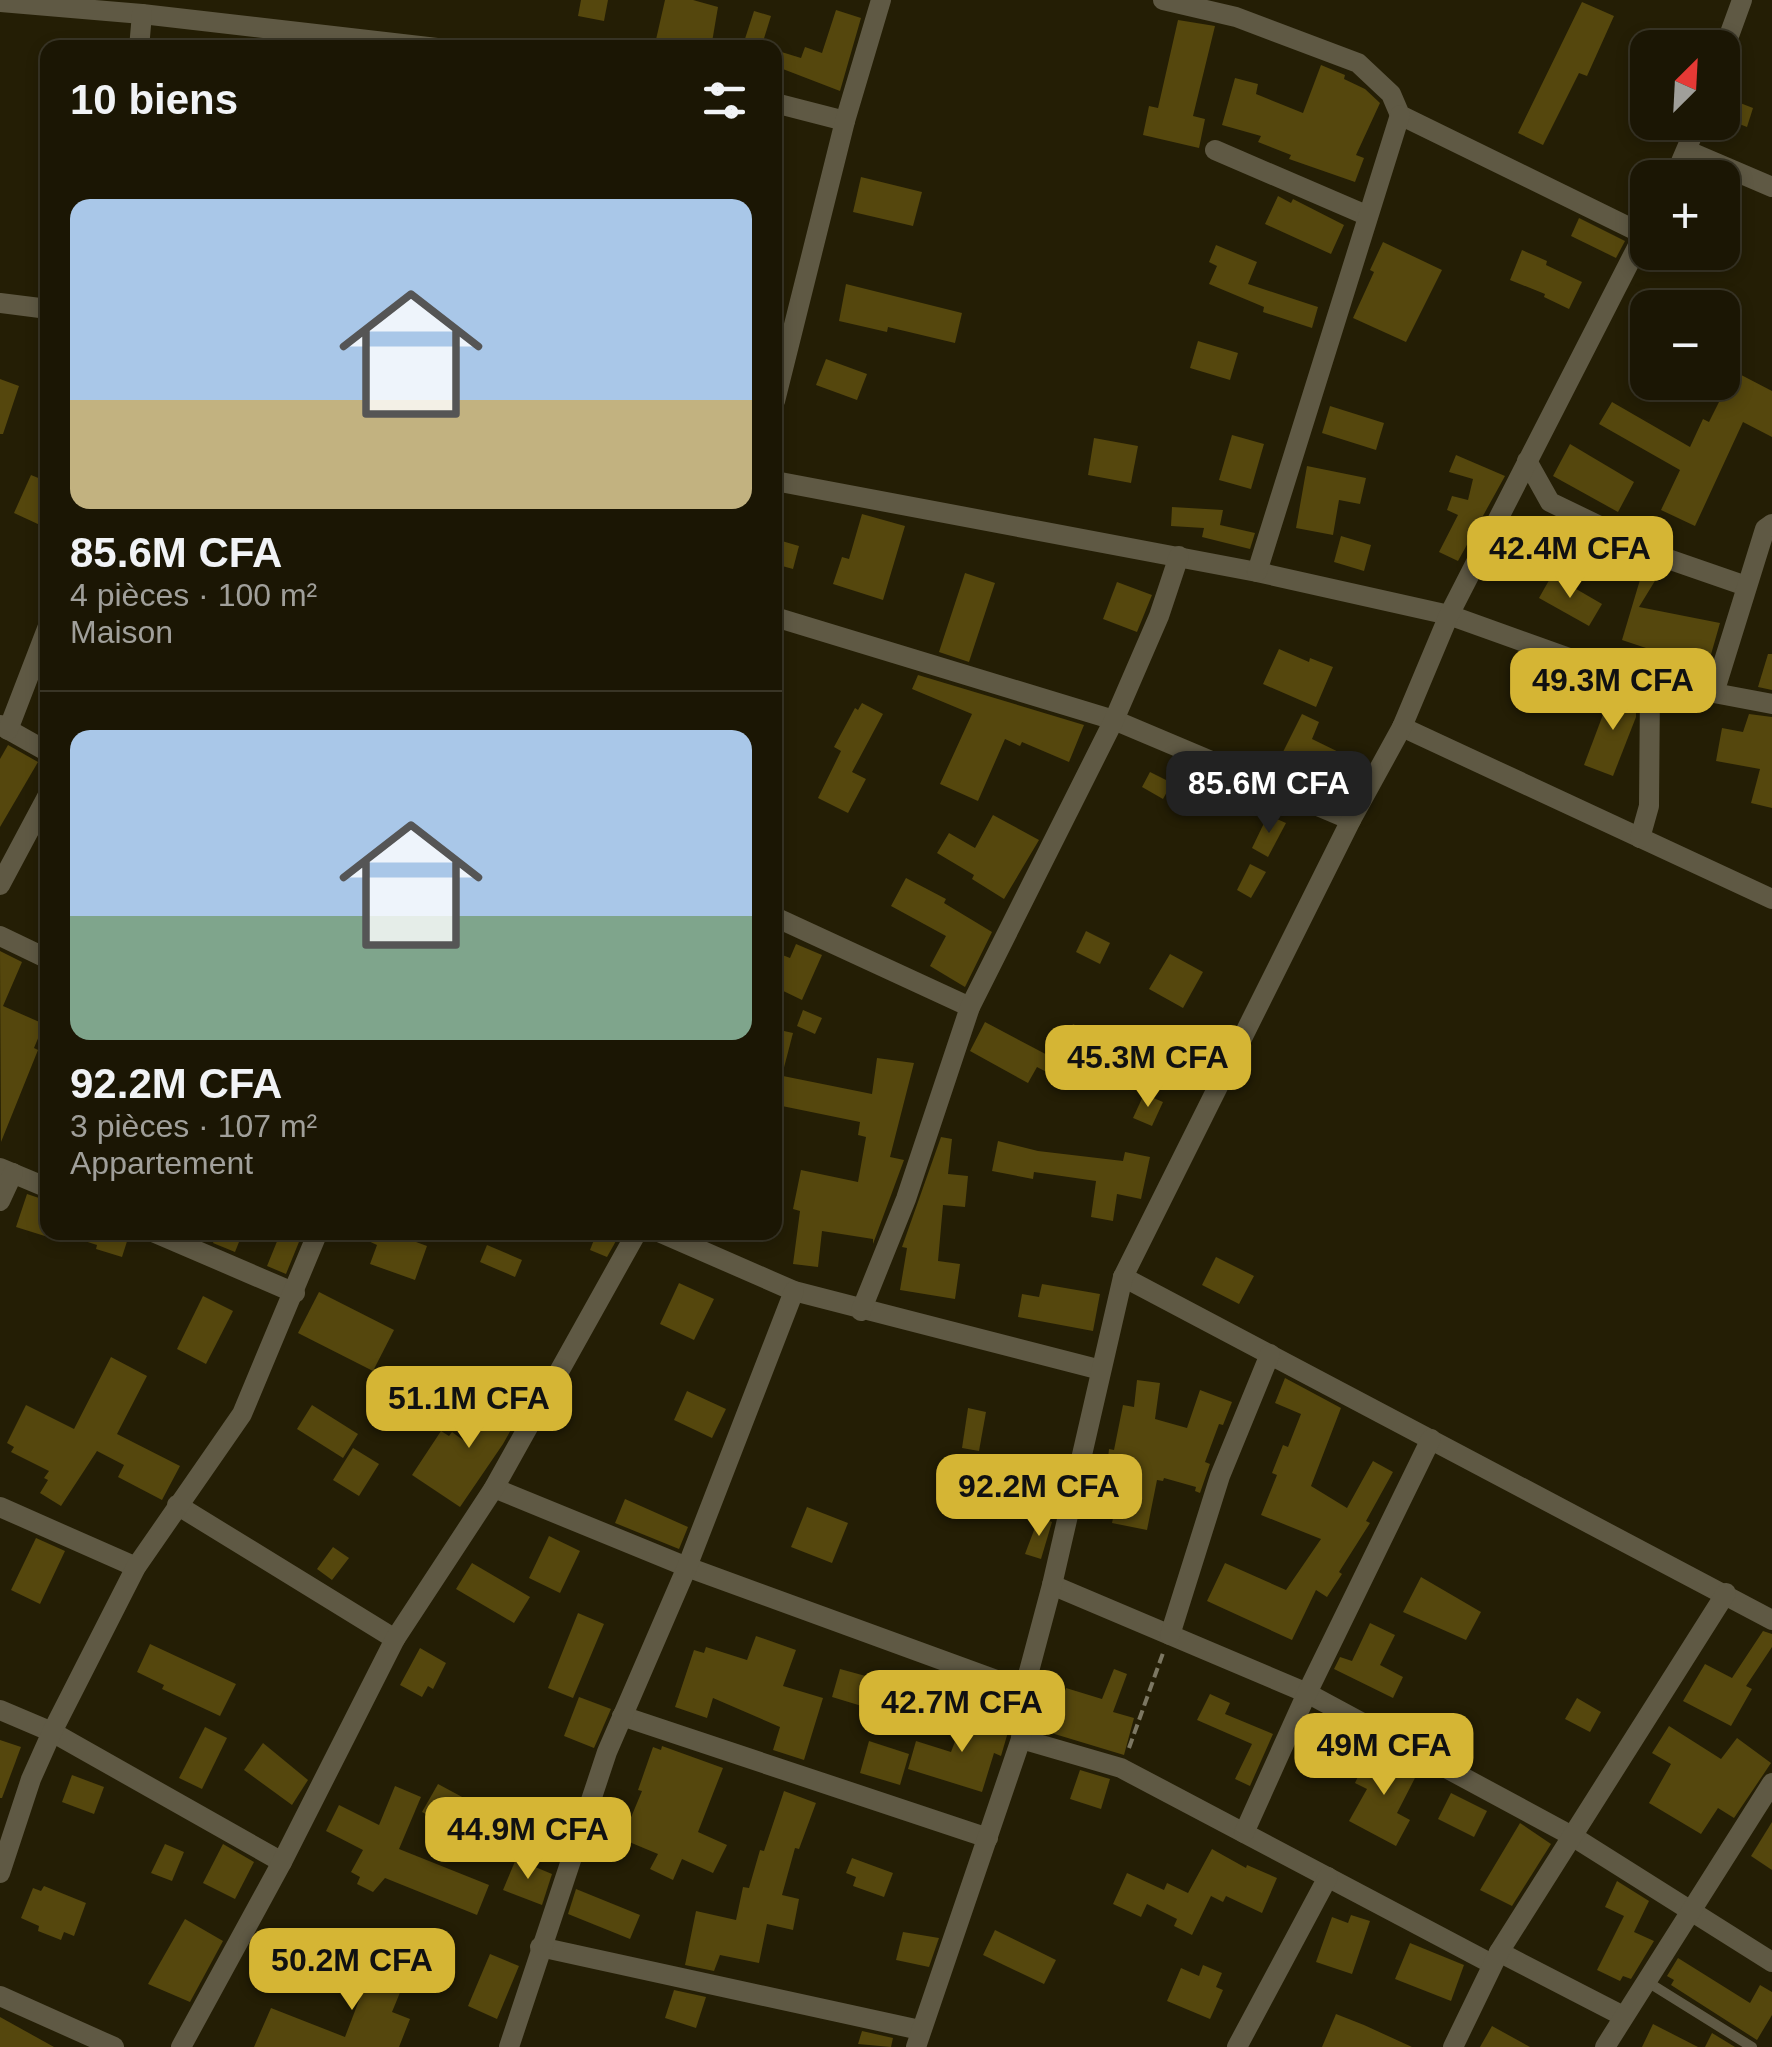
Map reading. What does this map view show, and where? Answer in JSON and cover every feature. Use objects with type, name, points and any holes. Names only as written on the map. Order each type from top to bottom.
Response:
[{"type":"street","points":[[782,373],[880,0]]},
{"type":"street","points":[[1163,0],[1236,17],[1358,63],[1391,94],[1400,115],[1630,223]]},
{"type":"street","points":[[1731,30],[1742,0]]},
{"type":"street","points":[[0,2],[367,40]]},
{"type":"street","points":[[140,40],[142,14]]},
{"type":"street","points":[[782,105],[845,122]]},
{"type":"street","points":[[1258,572],[1400,115]]},
{"type":"street","points":[[1683,160],[1692,140]]},
{"type":"street","points":[[1215,150],[1366,215]]},
{"type":"street","points":[[1688,151],[1772,187]]},
{"type":"street","points":[[540,1947],[918,2038],[1021,1739],[1024,1690],[1123,1277],[1351,820],[1402,728],[1449,615],[1630,259]]},
{"type":"street","points":[[0,303],[40,308]]},
{"type":"street","points":[[1527,461],[1550,502],[1668,559],[1746,586]]},
{"type":"street","points":[[782,482],[1258,572],[1449,615],[1650,687],[1772,704]]},
{"type":"street","points":[[1714,694],[1765,529],[1772,524]]},
{"type":"street","points":[[861,1310],[906,1198],[970,1007],[1114,720],[1159,616],[1179,556]]},
{"type":"street","points":[[782,619],[1114,720],[1351,820]]},
{"type":"street","points":[[40,644],[4,727],[40,747]]},
{"type":"street","points":[[1640,838],[1649,806],[1650,687]]},
{"type":"street","points":[[1402,728],[1772,899]]},
{"type":"street","points":[[0,884],[40,811]]},
{"type":"street","points":[[782,920],[970,1007]]},
{"type":"street","points":[[0,936],[40,955]]},
{"type":"street","points":[[0,1201],[6,1170],[40,1185]]},
{"type":"street","points":[[172,1240],[295,1293]]},
{"type":"street","points":[[0,1873],[31,1779],[52,1732],[136,1567],[242,1414],[315,1240]]},
{"type":"street","points":[[181,2047],[282,1862],[395,1639],[494,1488],[633,1240]]},
{"type":"street","points":[[677,1240],[794,1291],[1100,1370]]},
{"type":"street","points":[[1123,1277],[1772,1620]]},
{"type":"street","points":[[509,2047],[622,1716],[687,1567],[794,1291]]},
{"type":"street","points":[[1170,1634],[1220,1476],[1270,1354]]},
{"type":"street","points":[[1244,1832],[1431,1438]]},
{"type":"street","points":[[494,1488],[687,1567],[1024,1690]]},
{"type":"street","points":[[177,1505],[395,1639]]},
{"type":"street","points":[[0,1507],[136,1567]]},
{"type":"street","points":[[1052,1585],[1307,1693],[1572,1836],[1772,1962]]},
{"type":"street","points":[[1453,2047],[1496,1958],[1726,1593]]},
{"type":"street","points":[[0,1710],[52,1732],[282,1862]]},
{"type":"street","points":[[622,1716],[988,1838]]},
{"type":"street","points":[[1021,1739],[1121,1768],[1328,1878],[1624,2016]]},
{"type":"street","points":[[1605,2047],[1770,1790]]},
{"type":"street","points":[[1237,2047],[1328,1878]]},
{"type":"street","points":[[0,1996],[114,2047]]},
{"type":"lane","points":[[1645,1981],[1752,2047]]},
{"type":"path","points":[[1121,1768],[1170,1634]]},
{"type":"building","points":[[581,0],[608,0],[604,21],[578,16]]},
{"type":"building","points":[[665,0],[693,0],[718,7],[712,40],[656,40]]},
{"type":"building","points":[[1582,2],[1614,16],[1587,76],[1579,73],[1543,145],[1518,133]]},
{"type":"building","points":[[836,10],[861,18],[840,91],[782,69],[782,52],[801,58],[805,47],[822,53]]},
{"type":"building","points":[[754,11],[771,16],[764,40],[745,40]]},
{"type":"building","points":[[1178,20],[1215,26],[1193,116],[1205,119],[1199,148],[1143,135],[1149,106],[1158,108]]},
{"type":"building","points":[[1321,65],[1345,75],[1344,79],[1365,89],[1380,103],[1356,155],[1364,158],[1355,182],[1289,159],[1291,155],[1258,142],[1261,136],[1222,125],[1235,78],[1258,84],[1256,94],[1303,113]]},
{"type":"building","points":[[1740,103],[1753,108],[1747,127],[1740,124]]},
{"type":"building","points":[[861,177],[922,192],[913,226],[853,212]]},
{"type":"building","points":[[1278,196],[1291,203],[1293,199],[1344,225],[1331,254],[1265,224]]},
{"type":"building","points":[[1579,218],[1625,241],[1616,258],[1571,236]]},
{"type":"building","points":[[1383,242],[1442,270],[1406,342],[1353,318]]},
{"type":"building","points":[[1216,245],[1257,262],[1248,284],[1318,307],[1312,328],[1263,312],[1264,307],[1209,284],[1217,266],[1209,262]]},
{"type":"building","points":[[1522,250],[1582,282],[1569,309],[1510,280]]},
{"type":"building","points":[[846,284],[962,313],[955,343],[888,327],[887,332],[839,321]]},
{"type":"building","points":[[1198,341],[1238,353],[1230,380],[1190,368]]},
{"type":"building","points":[[826,359],[867,374],[857,400],[816,385]]},
{"type":"building","points":[[1740,374],[1772,391],[1772,437],[1743,422],[1695,526],[1661,510],[1680,470],[1599,424],[1612,402],[1690,447],[1703,419],[1709,422],[1720,400],[1740,400]]},
{"type":"building","points":[[0,379],[19,386],[3,434],[0,434]]},
{"type":"building","points":[[1330,406],[1384,423],[1376,450],[1322,433]]},
{"type":"building","points":[[1232,435],[1264,444],[1251,489],[1219,480]]},
{"type":"building","points":[[1094,438],[1138,446],[1131,483],[1088,475]]},
{"type":"building","points":[[1570,444],[1634,482],[1618,512],[1553,476]]},
{"type":"building","points":[[1456,455],[1505,476],[1458,561],[1439,552],[1458,515],[1447,510],[1452,496],[1468,500],[1473,479],[1449,472]]},
{"type":"building","points":[[1307,466],[1366,478],[1360,504],[1339,500],[1333,535],[1296,528]]},
{"type":"building","points":[[31,475],[40,479],[40,525],[14,513]]},
{"type":"building","points":[[1172,507],[1223,510],[1220,525],[1255,533],[1250,549],[1202,537],[1204,528],[1171,526]]},
{"type":"building","points":[[862,514],[905,526],[883,600],[833,584],[842,557],[849,559]]},
{"type":"building","points":[[1341,536],[1371,545],[1364,571],[1334,562]]},
{"type":"building","points":[[782,541],[799,546],[793,569],[782,566]]},
{"type":"building","points":[[1645,563],[1661,571],[1639,607],[1720,623],[1710,658],[1646,648],[1622,640]]},
{"type":"building","points":[[965,573],[995,583],[969,662],[939,652]]},
{"type":"building","points":[[1552,575],[1602,604],[1589,626],[1539,598]]},
{"type":"building","points":[[1117,582],[1152,595],[1137,632],[1103,619]]},
{"type":"building","points":[[1279,649],[1333,667],[1316,707],[1263,684]]},
{"type":"building","points":[[1768,654],[1772,654],[1772,690],[1758,687]]},
{"type":"building","points":[[918,675],[1084,725],[1069,762],[1005,739],[978,801],[940,784],[972,714],[912,689]]},
{"type":"building","points":[[1613,688],[1636,697],[1636,717],[1613,776],[1584,765]]},
{"type":"building","points":[[862,703],[883,714],[852,772],[866,779],[848,813],[818,798],[841,751],[834,747],[855,708],[858,710]]},
{"type":"building","points":[[1302,714],[1319,722],[1312,739],[1355,760],[1343,786],[1281,756]]},
{"type":"building","points":[[1749,714],[1772,717],[1772,808],[1751,803],[1760,769],[1716,761],[1722,728],[1743,732]]},
{"type":"building","points":[[8,745],[38,762],[0,827],[0,759]]},
{"type":"building","points":[[1150,772],[1172,783],[1163,799],[1142,787]]},
{"type":"building","points":[[993,815],[1039,840],[1004,899],[937,853],[949,833],[975,848]]},
{"type":"building","points":[[1268,815],[1286,823],[1268,857],[1252,848]]},
{"type":"building","points":[[1250,864],[1266,872],[1251,898],[1237,890]]},
{"type":"building","points":[[906,878],[946,899],[944,903],[992,932],[965,987],[930,966],[946,936],[891,906]]},
{"type":"building","points":[[1086,931],[1110,943],[1100,964],[1076,952]]},
{"type":"building","points":[[796,944],[822,955],[802,1000],[782,990],[782,955],[790,958]]},
{"type":"building","points":[[0,951],[22,962],[3,1006],[40,1022],[34,1048],[38,1050],[1,1142]]},
{"type":"building","points":[[1170,954],[1203,972],[1183,1008],[1149,989]]},
{"type":"building","points":[[803,1010],[822,1018],[815,1034],[797,1026]]},
{"type":"building","points":[[985,1022],[1055,1059],[1073,1024],[1097,1036],[1073,1086],[1037,1067],[1028,1083],[970,1051]]},
{"type":"building","points":[[782,1031],[793,1033],[782,1075]]},
{"type":"building","points":[[877,1058],[914,1063],[890,1157],[904,1160],[873,1244],[873,1239],[822,1231],[818,1267],[793,1264],[800,1211],[793,1209],[801,1170],[858,1182],[866,1137],[858,1135],[860,1122],[782,1106],[783,1076],[872,1094]]},
{"type":"building","points":[[1144,1094],[1163,1102],[1152,1126],[1133,1118]]},
{"type":"building","points":[[941,1137],[952,1139],[948,1174],[968,1176],[965,1207],[943,1205],[938,1261],[960,1264],[955,1299],[900,1290],[907,1248],[902,1247]]},
{"type":"building","points":[[998,1141],[1038,1151],[1123,1161],[1125,1152],[1150,1157],[1141,1199],[1117,1194],[1113,1221],[1091,1217],[1096,1181],[1034,1172],[1033,1179],[992,1171]]},
{"type":"building","points":[[27,1194],[40,1198],[40,1234],[16,1227]]},
{"type":"building","points":[[81,1240],[127,1240],[122,1257],[96,1249],[97,1245]]},
{"type":"building","points":[[214,1240],[240,1240],[235,1252],[213,1243]]},
{"type":"building","points":[[278,1240],[300,1240],[286,1274],[267,1266]]},
{"type":"building","points":[[366,1240],[411,1240],[427,1246],[415,1280],[370,1264],[377,1245]]},
{"type":"building","points":[[594,1240],[617,1240],[607,1257],[590,1250]]},
{"type":"building","points":[[487,1245],[522,1260],[515,1277],[480,1262]]},
{"type":"building","points":[[1216,1257],[1254,1276],[1239,1304],[1202,1285]]},
{"type":"building","points":[[679,1283],[714,1299],[694,1340],[660,1324]]},
{"type":"building","points":[[1042,1284],[1100,1294],[1093,1331],[1018,1317],[1022,1294],[1039,1297]]},
{"type":"building","points":[[319,1292],[394,1330],[373,1371],[298,1333]]},
{"type":"building","points":[[203,1296],[233,1311],[206,1364],[177,1349]]},
{"type":"building","points":[[111,1357],[147,1376],[117,1434],[180,1466],[162,1500],[118,1477],[124,1465],[97,1451],[61,1506],[40,1493],[49,1471],[11,1452],[14,1447],[7,1443],[26,1405],[74,1429]]},
{"type":"building","points":[[1285,1378],[1341,1408],[1311,1486],[1347,1508],[1373,1461],[1393,1472],[1366,1521],[1370,1523],[1339,1572],[1342,1574],[1327,1597],[1316,1590],[1292,1640],[1207,1601],[1225,1563],[1286,1590],[1321,1539],[1261,1515],[1277,1475],[1272,1473],[1283,1445],[1288,1447],[1301,1414],[1275,1403]]},
{"type":"building","points":[[1137,1380],[1160,1383],[1155,1419],[1187,1428],[1200,1390],[1232,1402],[1205,1462],[1210,1464],[1200,1493],[1195,1491],[1196,1487],[1164,1478],[1157,1480],[1147,1530],[1112,1523],[1121,1477],[1106,1475],[1109,1449],[1114,1450],[1123,1405],[1134,1407]]},
{"type":"building","points":[[504,1387],[527,1401],[460,1507],[412,1475],[441,1431],[449,1436],[452,1432],[463,1440],[471,1425],[477,1429]]},
{"type":"building","points":[[687,1391],[726,1409],[712,1438],[674,1420]]},
{"type":"building","points":[[312,1405],[358,1434],[343,1458],[297,1429]]},
{"type":"building","points":[[968,1408],[986,1412],[979,1451],[962,1448]]},
{"type":"building","points":[[353,1448],[379,1464],[359,1496],[333,1480]]},
{"type":"building","points":[[1001,1461],[1058,1477],[1047,1514],[991,1499]]},
{"type":"building","points":[[625,1499],[688,1527],[679,1549],[615,1523]]},
{"type":"building","points":[[807,1507],[848,1523],[832,1563],[791,1547]]},
{"type":"building","points":[[1039,1517],[1052,1522],[1041,1559],[1025,1554]]},
{"type":"building","points":[[549,1536],[580,1551],[560,1593],[529,1578]]},
{"type":"building","points":[[36,1538],[65,1551],[40,1604],[11,1590]]},
{"type":"building","points":[[333,1547],[349,1558],[332,1580],[317,1569]]},
{"type":"building","points":[[472,1563],[530,1597],[514,1623],[456,1589]]},
{"type":"building","points":[[1421,1577],[1481,1612],[1466,1640],[1403,1612]]},
{"type":"building","points":[[578,1613],[604,1624],[573,1698],[548,1688]]},
{"type":"building","points":[[1370,1623],[1395,1635],[1380,1665],[1403,1677],[1393,1698],[1334,1669],[1340,1657],[1352,1661]]},
{"type":"building","points":[[1763,1631],[1772,1634],[1772,1647],[1746,1686],[1752,1689],[1731,1726],[1683,1701],[1705,1664],[1732,1678]]},
{"type":"building","points":[[756,1636],[796,1650],[783,1686],[823,1698],[804,1760],[773,1750],[780,1727],[713,1698],[707,1718],[675,1707],[694,1650],[704,1653],[706,1647],[747,1660]]},
{"type":"building","points":[[150,1644],[236,1684],[220,1716],[162,1689],[164,1685],[137,1672]]},
{"type":"building","points":[[420,1648],[446,1663],[433,1689],[428,1686],[422,1697],[400,1685]]},
{"type":"building","points":[[840,1669],[873,1678],[865,1707],[832,1697]]},
{"type":"building","points":[[1114,1669],[1127,1674],[1113,1712],[1134,1718],[1124,1755],[1038,1729],[1045,1706],[1059,1711],[1066,1688],[1102,1699]]},
{"type":"building","points":[[1210,1694],[1230,1703],[1225,1714],[1273,1734],[1250,1786],[1235,1779],[1252,1744],[1197,1720]]},
{"type":"building","points":[[579,1697],[611,1709],[594,1748],[564,1736]]},
{"type":"building","points":[[1577,1698],[1601,1712],[1590,1732],[1565,1719]]},
{"type":"building","points":[[965,1715],[1008,1732],[1001,1756],[994,1753],[982,1792],[908,1769],[916,1741],[951,1752]]},
{"type":"building","points":[[1669,1726],[1721,1759],[1737,1738],[1771,1763],[1734,1818],[1718,1808],[1701,1834],[1649,1803],[1671,1764],[1652,1753]]},
{"type":"building","points":[[205,1727],[227,1738],[202,1789],[179,1778]]},
{"type":"building","points":[[0,1740],[21,1747],[2,1798],[0,1798]]},
{"type":"building","points":[[869,1741],[909,1754],[900,1785],[860,1773]]},
{"type":"building","points":[[263,1743],[308,1780],[292,1805],[244,1770]]},
{"type":"building","points":[[662,1746],[723,1768],[698,1832],[727,1845],[713,1873],[682,1859],[673,1880],[650,1869],[658,1854],[622,1839],[642,1791],[638,1790],[653,1747],[661,1750]]},
{"type":"building","points":[[1379,1750],[1413,1767],[1410,1773],[1416,1776],[1397,1813],[1410,1820],[1396,1846],[1349,1821],[1367,1789],[1355,1783],[1362,1768],[1368,1771]]},
{"type":"building","points":[[1080,1770],[1110,1779],[1101,1809],[1070,1799]]},
{"type":"building","points":[[72,1775],[104,1787],[94,1814],[62,1802]]},
{"type":"building","points":[[438,1784],[514,1825],[499,1853],[422,1812]]},
{"type":"building","points":[[395,1786],[421,1797],[399,1849],[489,1885],[477,1915],[385,1878],[373,1892],[357,1884],[360,1877],[351,1872],[363,1850],[326,1831],[339,1805],[379,1825]]},
{"type":"building","points":[[784,1791],[816,1803],[799,1849],[795,1848],[782,1895],[799,1899],[793,1930],[767,1924],[759,1963],[720,1955],[714,1971],[685,1965],[696,1911],[736,1920],[743,1887],[749,1888]]},
{"type":"building","points":[[1451,1793],[1487,1811],[1474,1837],[1438,1819]]},
{"type":"building","points":[[1772,1822],[1772,1870],[1751,1856]]},
{"type":"building","points":[[1520,1823],[1551,1844],[1512,1906],[1480,1890]]},
{"type":"building","points":[[165,1844],[184,1852],[172,1881],[151,1873]]},
{"type":"building","points":[[223,1844],[254,1862],[235,1899],[203,1883]]},
{"type":"building","points":[[1212,1849],[1246,1868],[1247,1865],[1277,1878],[1262,1913],[1226,1896],[1223,1902],[1211,1896],[1192,1935],[1174,1926],[1177,1919],[1147,1904],[1141,1917],[1113,1904],[1127,1873],[1164,1890],[1167,1883],[1188,1893]]},
{"type":"building","points":[[852,1858],[893,1873],[884,1897],[853,1886],[856,1877],[846,1873]]},
{"type":"building","points":[[516,1859],[552,1874],[542,1905],[503,1890]]},
{"type":"building","points":[[1617,1881],[1649,1901],[1634,1932],[1654,1941],[1631,1979],[1623,1976],[1620,1981],[1597,1970],[1624,1916],[1605,1907]]},
{"type":"building","points":[[44,1886],[86,1903],[74,1936],[64,1932],[61,1940],[38,1931],[39,1926],[21,1918],[33,1888],[41,1891]]},
{"type":"building","points":[[576,1889],[640,1915],[630,1939],[568,1914]]},
{"type":"building","points":[[1351,1915],[1370,1921],[1352,1974],[1316,1962],[1332,1917],[1348,1923]]},
{"type":"building","points":[[185,1919],[223,1941],[190,2002],[148,1984]]},
{"type":"building","points":[[995,1930],[1056,1960],[1044,1984],[983,1955]]},
{"type":"building","points":[[903,1932],[939,1938],[929,1967],[896,1960]]},
{"type":"building","points":[[1410,1943],[1464,1965],[1451,2001],[1395,1979]]},
{"type":"building","points":[[377,1946],[413,1961],[392,2012],[410,2019],[399,2047],[254,2047],[271,2008],[345,2037]]},
{"type":"building","points":[[490,1954],[519,1966],[497,2019],[468,2006]]},
{"type":"building","points":[[1678,1958],[1750,2003],[1760,1985],[1772,1992],[1772,2015],[1757,2040],[1671,1985],[1674,1980],[1667,1976]]},
{"type":"building","points":[[1203,1965],[1222,1973],[1216,1987],[1223,1990],[1210,2019],[1167,2001],[1181,1968],[1199,1976]]},
{"type":"building","points":[[674,1990],[706,1997],[696,2028],[665,2018]]},
{"type":"building","points":[[1336,2014],[1364,2025],[1412,2047],[1322,2047]]},
{"type":"building","points":[[0,2017],[54,2047],[0,2047]]},
{"type":"building","points":[[1653,2024],[1698,2047],[1642,2047]]},
{"type":"building","points":[[1492,2026],[1530,2047],[1480,2047]]},
{"type":"building","points":[[862,2031],[893,2038],[891,2047],[858,2044]]},
{"type":"building","points":[[1712,2033],[1735,2047],[1705,2047]]}]
